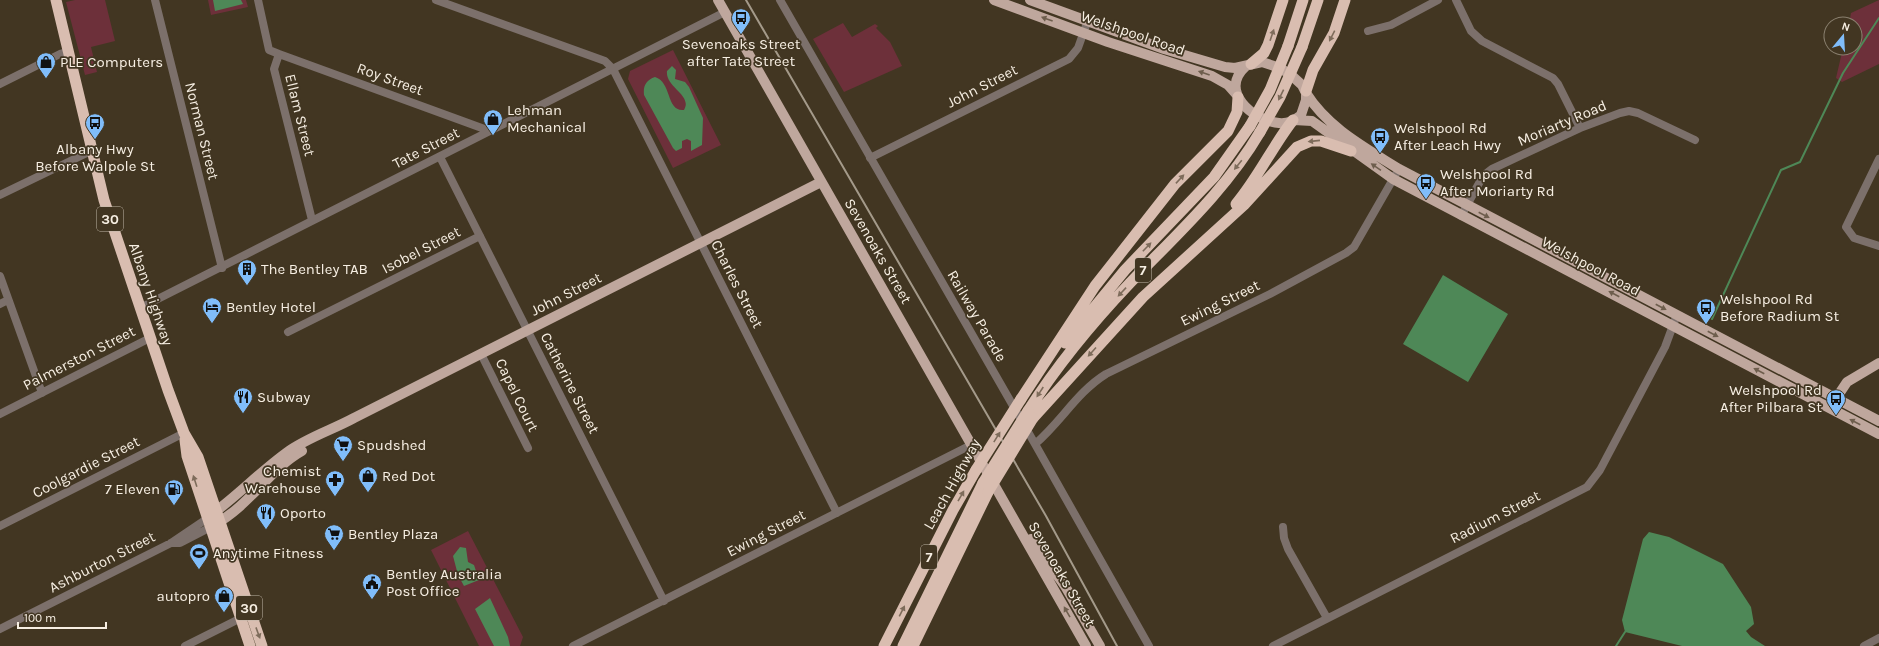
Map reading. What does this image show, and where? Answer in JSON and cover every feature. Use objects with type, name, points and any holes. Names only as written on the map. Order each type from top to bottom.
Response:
[{"type":"highway","name":"Albany Highway","points":[[56,0],[91,151],[104,200],[150,338],[184,433],[198,457],[240,618],[250,646]]},
{"type":"highway","points":[[1249,65],[1264,53],[1283,0]]},
{"type":"highway","name":"7","points":[[903,646],[933,584],[986,487],[1031,415],[1058,366],[1106,308],[1208,202],[1248,153],[1255,129],[1288,46],[1303,0]]},
{"type":"highway","name":"7","points":[[1032,384],[1125,270],[1214,178],[1280,97],[1302,47],[1318,0]]},
{"type":"highway","points":[[1306,92],[1313,70],[1334,33],[1345,0]]},
{"type":"highway","name":"7","points":[[1032,384],[1095,286],[1150,215],[1195,162],[1228,131],[1237,112],[1237,95]]},
{"type":"highway","points":[[1180,262],[1244,194],[1275,143],[1294,120]]},
{"type":"highway","points":[[1031,415],[1128,312],[1180,262],[1244,205],[1297,147],[1311,141],[1321,141],[1351,150]]},
{"type":"highway","name":"Leach Highway","points":[[884,646],[949,518],[976,470],[1032,384]]},
{"type":"highway","points":[[913,646],[982,504],[986,487]]},
{"type":"highway","points":[[933,584],[958,540],[982,504]]},
{"type":"highway","name":"Albany Highway","points":[[214,520],[262,646]]},
{"type":"main road","name":"Sevenoaks Street","points":[[718,0],[1086,646]]},
{"type":"main road","name":"Welshpool Road","points":[[994,0],[1212,76],[1228,85],[1237,95]]},
{"type":"main road","name":"Welshpool Road","points":[[1030,0],[1164,49],[1225,67],[1235,68],[1249,65]]},
{"type":"main road","points":[[1262,62],[1280,68],[1298,80],[1306,92],[1306,100],[1302,113],[1294,120],[1279,124],[1266,120],[1252,111],[1237,95],[1235,87],[1237,78],[1249,65],[1262,62]]},
{"type":"main road","name":"Welshpool Road","points":[[1306,92],[1318,110],[1341,132],[1398,169],[1466,206],[1879,421]]},
{"type":"main road","name":"Welshpool Road","points":[[1294,120],[1312,121],[1393,179],[1879,434]]},
{"type":"main road","name":"John Street","points":[[214,520],[245,503],[292,457],[318,441],[324,434],[700,242],[821,182]]},
{"type":"main road","points":[[1432,187],[1447,201],[1447,208]]},
{"type":"main road","points":[[1831,409],[1842,388],[1852,378],[1879,363]]},
{"type":"main road","name":"Sevenoaks Street","points":[[1012,516],[1037,546],[1065,586],[1100,646]]},
{"type":"street","name":"Norman Street","points":[[156,0],[222,268]]},
{"type":"street","name":"Ellam Street","points":[[258,0],[270,50],[279,54],[274,69],[312,220]]},
{"type":"street","points":[[436,0],[605,61],[613,68]]},
{"type":"street","name":"Railway Parade","points":[[780,0],[1035,444],[1149,646]]},
{"type":"street","points":[[1368,31],[1390,25],[1438,0]]},
{"type":"street","points":[[1456,0],[1471,31],[1482,41],[1553,78],[1558,84],[1580,128]]},
{"type":"street","name":"Tate Street","points":[[140,308],[211,272],[222,268],[312,220],[440,157],[725,12]]},
{"type":"street","name":"John Street","points":[[870,158],[1069,59],[1078,48],[1088,20]]},
{"type":"street","points":[[0,84],[60,54],[68,52]]},
{"type":"street","name":"Roy Street","points":[[279,54],[490,131]]},
{"type":"street","name":"Charles Street","points":[[613,68],[837,513]]},
{"type":"street","name":"Moriarty Road","points":[[1461,216],[1487,172],[1580,128],[1620,113],[1629,111],[1638,113],[1695,140]]},
{"type":"street","points":[[0,195],[91,151]]},
{"type":"street","name":"Catherine Street","points":[[440,157],[664,601]]},
{"type":"street","points":[[1879,159],[1846,227],[1854,238],[1879,246]]},
{"type":"street","name":"Ewing Street","points":[[1035,444],[1052,428],[1078,396],[1106,374],[1270,294],[1346,253],[1354,247],[1398,169]]},
{"type":"street","name":"Isobel Street","points":[[288,332],[480,236]]},
{"type":"street","points":[[0,276],[42,394]]},
{"type":"street","points":[[0,304],[8,300]]},
{"type":"street","name":"Radium Street","points":[[1273,646],[1587,487],[1600,470],[1681,317]]},
{"type":"street","name":"Palmerston Street","points":[[0,414],[150,338]]},
{"type":"street","name":"Capel Court","points":[[481,354],[528,448]]},
{"type":"street","name":"Coolgardie Street","points":[[0,526],[184,433]]},
{"type":"street","name":"Ewing Street","points":[[573,646],[971,445]]},
{"type":"street","name":"Ashburton Street","points":[[1,629],[170,543],[180,543],[214,520]]},
{"type":"street","points":[[1283,527],[1284,538],[1288,549],[1327,618]]},
{"type":"street","points":[[186,646],[240,618]]},
{"type":"street","points":[[1864,646],[1879,638]]},
{"type":"shaded area","points":[[75,0],[105,0],[115,41],[91,47],[97,72],[85,75],[66,2]]},
{"type":"shaded area","points":[[208,0],[246,0],[248,7],[211,15]]},
{"type":"shaded area","points":[[213,0],[241,0],[243,4],[215,11]]},
{"type":"shaded area","points":[[1879,0],[1879,64],[1842,82],[1836,78],[1841,56],[1863,56],[1863,16],[1850,16],[1851,13]]},
{"type":"shaded area","points":[[843,23],[852,37],[875,24],[878,26],[876,28],[890,42],[902,66],[844,92],[813,39]]},
{"type":"shaded area","points":[[673,50],[721,145],[673,168],[628,79],[630,71]]},
{"type":"shaded area","points":[[672,66],[676,70],[675,79],[685,82],[689,87],[703,118],[702,145],[691,151],[691,141],[687,139],[682,141],[682,148],[676,151],[673,148],[644,95],[646,84],[649,80],[655,77],[664,85],[674,106],[678,109],[684,110],[686,105],[685,100],[670,82],[668,77],[667,71]]},
{"type":"shaded area","points":[[1443,275],[1508,314],[1468,382],[1403,344]]},
{"type":"shaded area","points":[[468,531],[523,637],[520,646],[479,646],[431,550]]},
{"type":"shaded area","points":[[1649,532],[1669,537],[1723,564],[1751,607],[1754,624],[1746,631],[1751,637],[1765,646],[1682,646],[1625,632],[1622,620],[1643,539]]},
{"type":"shaded area","points":[[460,547],[466,548],[468,562],[474,565],[479,580],[464,586],[458,575],[453,556]]},
{"type":"shaded area","points":[[490,598],[508,637],[510,646],[494,646],[475,609]]},
{"type":"waterway","points":[[1712,319],[1781,170],[1800,162],[1843,73],[1879,18]]},
{"type":"waterway","points":[[1616,646],[1625,632]]},
{"type":"railway","points":[[746,0],[1046,516],[1117,646]]},
{"type":"place","name":"Sevenoaks Street after Tate Street","points":[[741,35]]},
{"type":"place","name":"PLE Computers","points":[[46,79]]},
{"type":"place","name":"Lehman Mechanical","points":[[493,136]]},
{"type":"place","name":"Albany Hwy Before Walpole St","points":[[95,140]]},
{"type":"place","name":"Welshpool Rd After Leach Hwy","points":[[1380,154]]},
{"type":"place","name":"Welshpool Rd After Moriarty Rd","points":[[1426,200]]},
{"type":"place","name":"The Bentley TAB","points":[[247,286]]},
{"type":"place","name":"Bentley Hotel","points":[[212,324]]},
{"type":"place","name":"Welshpool Rd Before Radium St","points":[[1706,325]]},
{"type":"place","name":"Subway","points":[[243,414]]},
{"type":"place","name":"Welshpool Rd After Pilbara St","points":[[1836,416]]},
{"type":"place","name":"Spudshed","points":[[343,462]]},
{"type":"place","name":"Red Dot","points":[[368,493]]},
{"type":"place","name":"Chemist Warehouse","points":[[335,497]]},
{"type":"place","name":"7 Eleven","points":[[174,506]]},
{"type":"place","name":"Oporto","points":[[266,530]]},
{"type":"place","name":"Bentley Plaza","points":[[334,551]]},
{"type":"place","name":"Anytime Fitness","points":[[199,570]]},
{"type":"place","name":"Bentley Australia Post Office","points":[[372,600]]},
{"type":"place","name":"autopro","points":[[224,613]]}]
